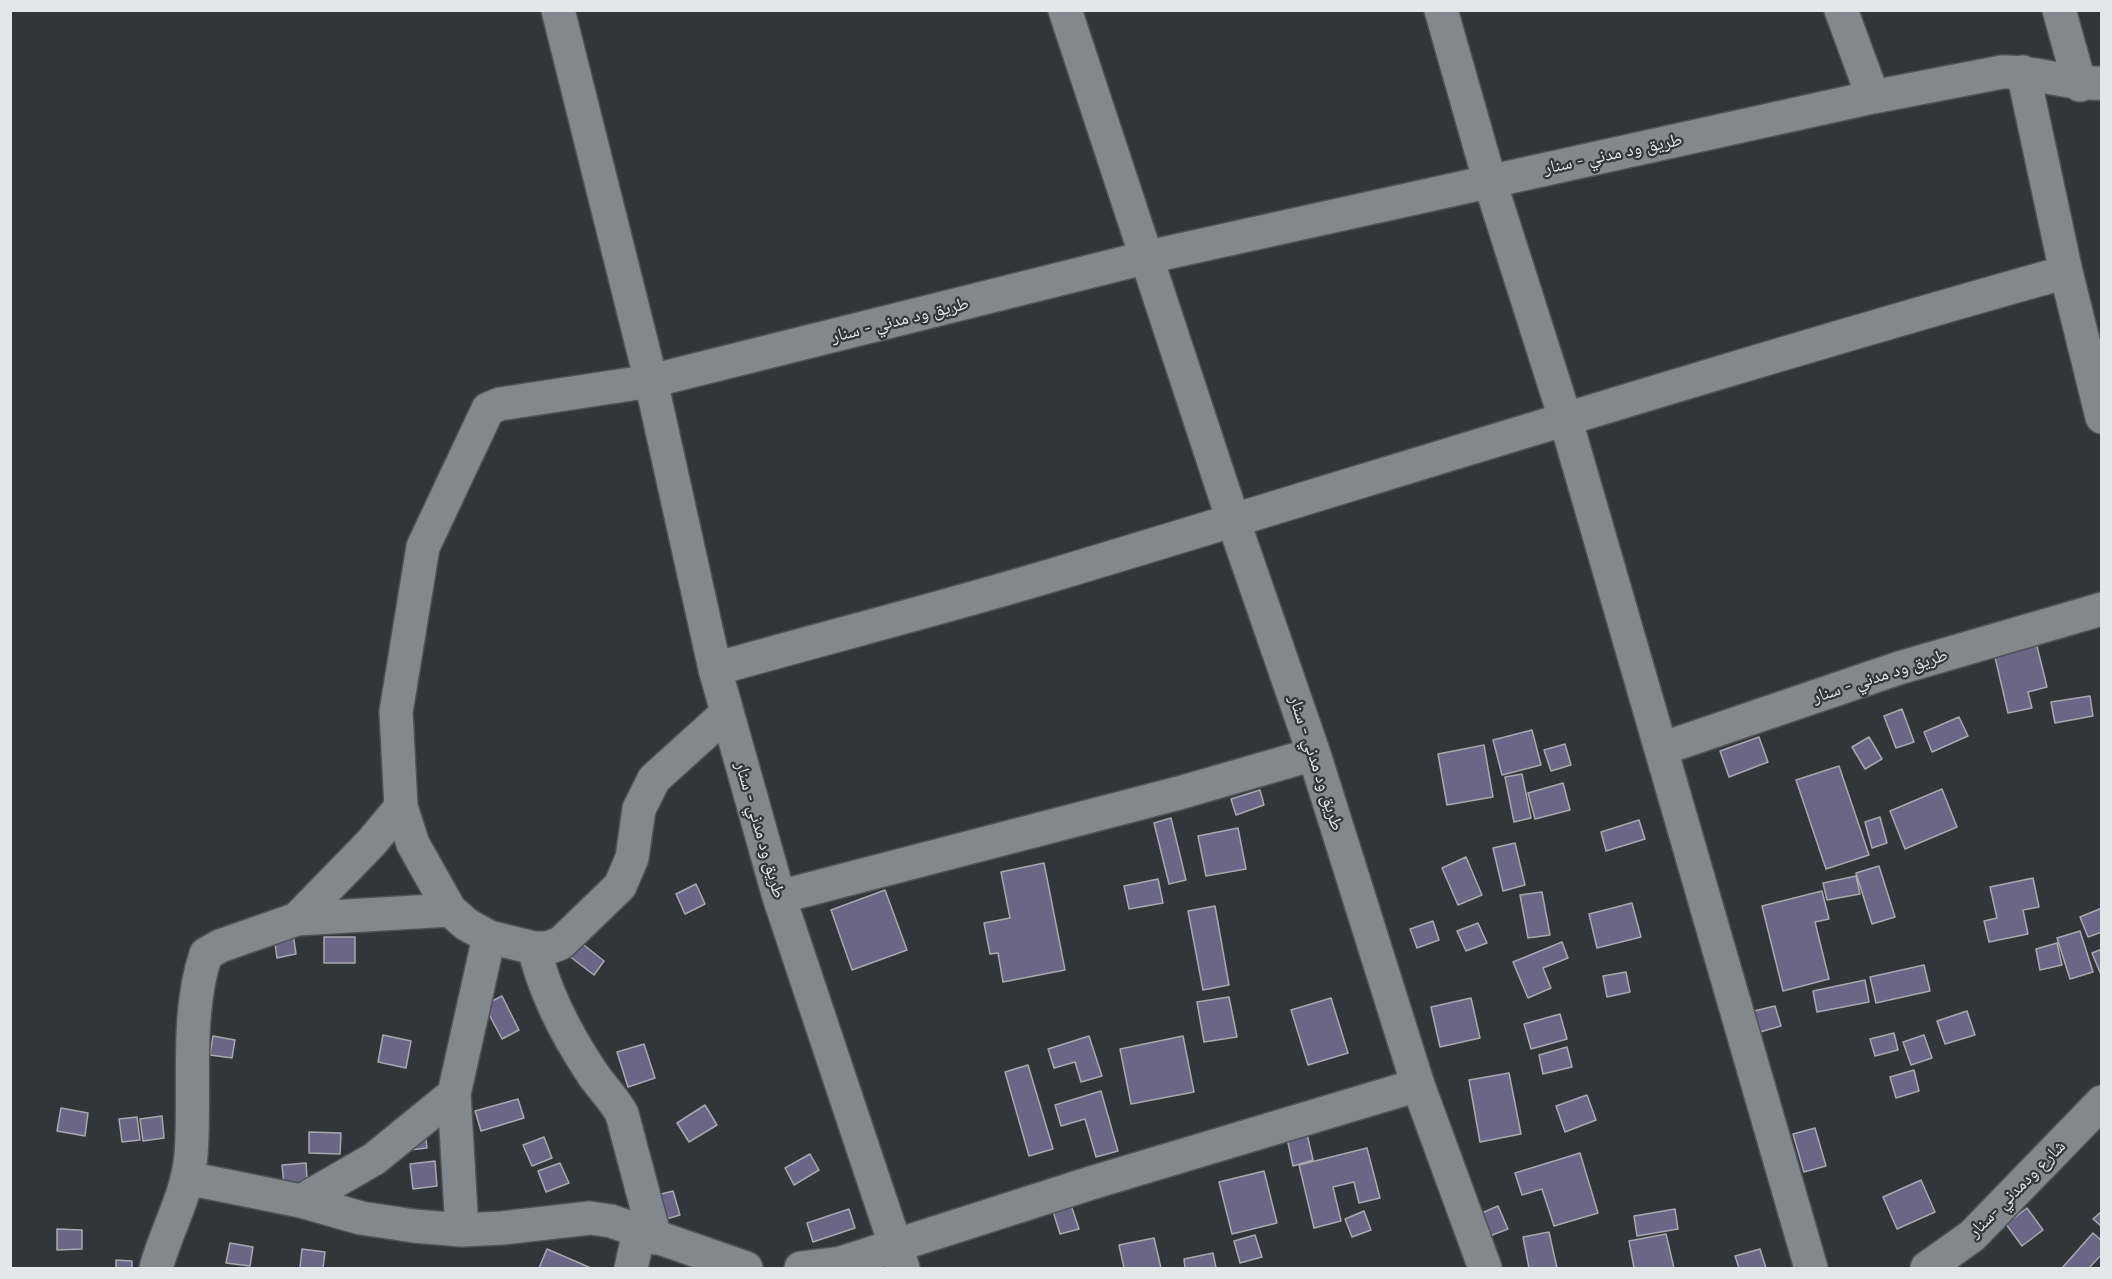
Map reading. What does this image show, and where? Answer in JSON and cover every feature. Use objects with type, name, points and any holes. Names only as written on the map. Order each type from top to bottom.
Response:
[{"type":"street","name":"طريق ود مدني - سنار","points":[[558,10],[651,381],[715,669],[779,897],[898,1257]]},
{"type":"street","name":"طريق ود مدني - سنار","points":[[1065,10],[1233,520],[1314,754],[1418,1085],[1485,1269]]},
{"type":"street","points":[[1442,10],[1490,182],[1566,421],[1811,1269]]},
{"type":"street","points":[[1841,10],[1873,97]]},
{"type":"street","points":[[2059,10],[2091,84]]},
{"type":"street","name":"طريق ود مدني - سنار","points":[[651,381],[1148,257],[1873,97],[2002,72],[2023,72],[2091,84]]},
{"type":"street","points":[[2023,72],[2066,272],[2102,417]]},
{"type":"street","points":[[715,669],[1052,575],[1566,421],[1809,344],[2066,272]]},
{"type":"street","points":[[651,381],[500,404],[488,409],[423,547],[396,712],[400,807],[413,844],[431,880],[450,910],[466,924],[489,937],[534,948],[548,948],[561,943],[621,886],[632,858],[639,809],[645,792],[654,779],[727,713]]},
{"type":"street","name":"طريق ود مدني - سنار","points":[[1661,749],[1899,668],[2102,609]]},
{"type":"street","points":[[779,897],[1179,793],[1314,754]]},
{"type":"street","points":[[297,919],[371,843],[400,807]]},
{"type":"street","points":[[156,1269],[188,1178],[191,1156],[193,1050],[200,972],[206,954],[220,946],[297,919],[450,910]]},
{"type":"street","points":[[462,1230],[454,1094],[489,937]]},
{"type":"street","points":[[534,948],[542,980],[558,1017],[593,1075],[622,1114],[647,1235],[631,1269]]},
{"type":"street","points":[[801,1269],[898,1257],[1418,1085]]},
{"type":"street","points":[[301,1201],[374,1159],[454,1094]]},
{"type":"street","name":"شارع ودمدني -سنار","points":[[1927,1269],[1972,1236],[2102,1101]]},
{"type":"street","points":[[188,1178],[301,1201],[361,1218],[462,1230],[590,1218],[611,1221],[746,1269]]},
{"type":"building","points":[[2034,634],[2047,687],[2028,692],[2032,708],[2008,713],[1992,644]]},
{"type":"building","points":[[2090,696],[2093,716],[2055,723],[2051,702]]},
{"type":"building","points":[[1902,709],[1914,742],[1896,748],[1884,716]]},
{"type":"building","points":[[1959,717],[1968,736],[1932,752],[1924,732]]},
{"type":"building","points":[[1532,730],[1541,765],[1502,775],[1493,740]]},
{"type":"building","points":[[1759,737],[1768,762],[1729,777],[1720,751]]},
{"type":"building","points":[[1869,737],[1882,759],[1865,769],[1852,747]]},
{"type":"building","points":[[1565,744],[1571,765],[1551,771],[1544,750]]},
{"type":"building","points":[[1484,745],[1493,797],[1447,805],[1438,754]]},
{"type":"building","points":[[1839,766],[1869,855],[1826,869],[1796,780]]},
{"type":"building","points":[[1522,774],[1531,818],[1514,822],[1505,777]]},
{"type":"building","points":[[1563,783],[1570,810],[1535,819],[1528,793]]},
{"type":"building","points":[[1942,789],[1957,827],[1905,849],[1890,811]]},
{"type":"building","points":[[1260,790],[1264,805],[1236,815],[1231,799]]},
{"type":"building","points":[[1880,817],[1887,843],[1872,848],[1865,822]]},
{"type":"building","points":[[1171,818],[1186,880],[1169,884],[1154,823]]},
{"type":"building","points":[[1639,820],[1645,839],[1606,851],[1601,832]]},
{"type":"building","points":[[1238,828],[1246,869],[1206,876],[1198,836]]},
{"type":"building","points":[[1515,843],[1525,885],[1503,891],[1493,848]]},
{"type":"building","points":[[1466,857],[1482,895],[1458,905],[1442,868]]},
{"type":"building","points":[[1044,863],[1065,970],[1003,982],[998,953],[990,954],[984,923],[1010,918],[1001,872]]},
{"type":"building","points":[[1879,866],[1895,917],[1872,924],[1856,873]]},
{"type":"building","points":[[1856,876],[1860,894],[1827,900],[1823,883]]},
{"type":"building","points":[[2033,878],[2039,907],[2023,910],[2028,934],[1989,942],[1984,921],[1997,918],[1990,887]]},
{"type":"building","points":[[1158,879],[1163,903],[1129,909],[1124,886]]},
{"type":"building","points":[[696,884],[705,904],[685,914],[676,894]]},
{"type":"building","points":[[885,890],[907,950],[852,970],[831,910]]},
{"type":"building","points":[[1822,891],[1829,919],[1815,922],[1829,979],[1783,991],[1762,906]]},
{"type":"building","points":[[1542,892],[1550,935],[1528,938],[1520,895]]},
{"type":"building","points":[[1632,903],[1641,937],[1597,948],[1589,914]]},
{"type":"building","points":[[1215,906],[1229,985],[1203,990],[1188,911]]},
{"type":"building","points":[[2102,908],[2102,932],[2088,937],[2080,917]]},
{"type":"building","points":[[1433,921],[1439,940],[1417,948],[1410,929]]},
{"type":"building","points":[[1478,923],[1487,943],[1466,951],[1457,931]]},
{"type":"building","points":[[292,926],[296,954],[277,958],[273,929]]},
{"type":"building","points":[[2080,931],[2093,972],[2070,979],[2057,938]]},
{"type":"building","points":[[324,937],[355,937],[355,963],[324,963]]},
{"type":"building","points":[[575,938],[604,961],[594,975],[564,952]]},
{"type":"building","points":[[1562,942],[1568,958],[1543,968],[1551,988],[1528,998],[1513,962]]},
{"type":"building","points":[[2057,943],[2062,965],[2040,970],[2036,949]]},
{"type":"building","points":[[2102,949],[2102,977],[2092,953]]},
{"type":"building","points":[[1924,965],[1930,991],[1876,1003],[1870,977]]},
{"type":"building","points":[[1626,972],[1630,992],[1607,997],[1603,976]]},
{"type":"building","points":[[1865,980],[1869,1002],[1817,1012],[1813,991]]},
{"type":"building","points":[[502,996],[519,1030],[502,1039],[484,1005]]},
{"type":"building","points":[[1229,997],[1237,1037],[1204,1042],[1197,1002]]},
{"type":"building","points":[[1331,998],[1348,1053],[1308,1065],[1291,1010]]},
{"type":"building","points":[[1471,998],[1480,1038],[1440,1047],[1431,1007]]},
{"type":"building","points":[[1775,1006],[1781,1026],[1760,1032],[1754,1011]]},
{"type":"building","points":[[1967,1011],[1975,1035],[1945,1044],[1937,1021]]},
{"type":"building","points":[[1560,1014],[1567,1039],[1531,1049],[1524,1024]]},
{"type":"building","points":[[1894,1033],[1898,1050],[1875,1056],[1870,1039]]},
{"type":"building","points":[[383,1035],[411,1041],[406,1068],[378,1062]]},
{"type":"building","points":[[1924,1035],[1932,1058],[1911,1065],[1903,1042]]},
{"type":"building","points":[[213,1036],[235,1040],[232,1058],[210,1055]]},
{"type":"building","points":[[1089,1036],[1102,1076],[1081,1082],[1075,1062],[1054,1068],[1048,1049]]},
{"type":"building","points":[[1183,1036],[1194,1092],[1131,1104],[1120,1049]]},
{"type":"building","points":[[644,1044],[655,1078],[628,1087],[617,1052]]},
{"type":"building","points":[[1567,1047],[1572,1067],[1543,1074],[1539,1055]]},
{"type":"building","points":[[1028,1065],[1053,1149],[1029,1156],[1005,1072]]},
{"type":"building","points":[[1914,1070],[1919,1091],[1896,1098],[1890,1077]]},
{"type":"building","points":[[1509,1073],[1521,1134],[1480,1142],[1469,1080]]},
{"type":"building","points":[[1101,1091],[1118,1151],[1096,1157],[1085,1119],[1061,1126],[1055,1105]]},
{"type":"building","points":[[1587,1095],[1596,1120],[1565,1132],[1556,1106]]},
{"type":"building","points":[[518,1099],[524,1118],[481,1131],[475,1111]]},
{"type":"building","points":[[705,1105],[717,1125],[689,1142],[677,1123]]},
{"type":"building","points":[[61,1108],[88,1113],[85,1136],[57,1131]]},
{"type":"building","points":[[162,1116],[164,1138],[143,1141],[140,1119]]},
{"type":"building","points":[[137,1117],[140,1140],[122,1142],[119,1119]]},
{"type":"building","points":[[1815,1128],[1826,1166],[1804,1172],[1793,1134]]},
{"type":"building","points":[[425,1131],[427,1148],[400,1151]]},
{"type":"building","points":[[309,1132],[341,1133],[340,1154],[309,1153]]},
{"type":"building","points":[[1307,1134],[1313,1160],[1293,1166],[1287,1138]]},
{"type":"building","points":[[544,1137],[552,1158],[532,1166],[523,1145]]},
{"type":"building","points":[[1367,1148],[1380,1198],[1359,1203],[1354,1182],[1333,1187],[1341,1221],[1314,1228],[1299,1165]]},
{"type":"building","points":[[1580,1153],[1598,1213],[1554,1226],[1542,1189],[1522,1195],[1515,1173]]},
{"type":"building","points":[[810,1154],[819,1170],[794,1185],[785,1168]]},
{"type":"building","points":[[435,1161],[437,1186],[413,1189],[410,1164]]},
{"type":"building","points":[[306,1163],[308,1193],[285,1195],[282,1165]]},
{"type":"building","points":[[560,1163],[569,1183],[546,1192],[538,1171]]},
{"type":"building","points":[[1264,1171],[1277,1223],[1232,1234],[1219,1182]]},
{"type":"building","points":[[1921,1180],[1935,1212],[1897,1229],[1883,1197]]},
{"type":"building","points":[[673,1191],[680,1215],[660,1221],[653,1196]]},
{"type":"building","points":[[1071,1205],[1079,1229],[1060,1234],[1053,1211]]},
{"type":"building","points":[[1498,1206],[1508,1229],[1487,1237],[1477,1215]]},
{"type":"building","points":[[2027,1208],[2043,1230],[2022,1246],[2006,1224]]},
{"type":"building","points":[[849,1209],[855,1228],[813,1242],[807,1223]]},
{"type":"building","points":[[1675,1209],[1678,1229],[1637,1236],[1634,1216]]},
{"type":"building","points":[[1364,1211],[1371,1230],[1352,1237],[1345,1219]]},
{"type":"building","points":[[2102,1211],[2102,1227],[2093,1219]]},
{"type":"building","points":[[57,1229],[82,1230],[82,1249],[57,1250]]},
{"type":"building","points":[[1549,1232],[1557,1268],[1529,1268],[1523,1237]]},
{"type":"building","points":[[2093,1233],[2102,1241],[2102,1254],[2089,1268],[2062,1268]]},
{"type":"building","points":[[1666,1234],[1674,1268],[1634,1268],[1629,1241]]},
{"type":"building","points":[[1255,1235],[1262,1257],[1240,1263],[1234,1241]]},
{"type":"building","points":[[1154,1238],[1161,1268],[1124,1268],[1119,1245]]},
{"type":"building","points":[[230,1243],[253,1247],[250,1266],[226,1263]]},
{"type":"building","points":[[302,1249],[325,1252],[323,1268],[300,1268]]},
{"type":"building","points":[[547,1249],[591,1268],[539,1268]]},
{"type":"building","points":[[1760,1249],[1766,1268],[1739,1268],[1735,1256]]},
{"type":"building","points":[[1213,1253],[1216,1268],[1185,1268],[1184,1259]]},
{"type":"building","points":[[116,1260],[132,1261],[132,1268],[116,1268]]}]
